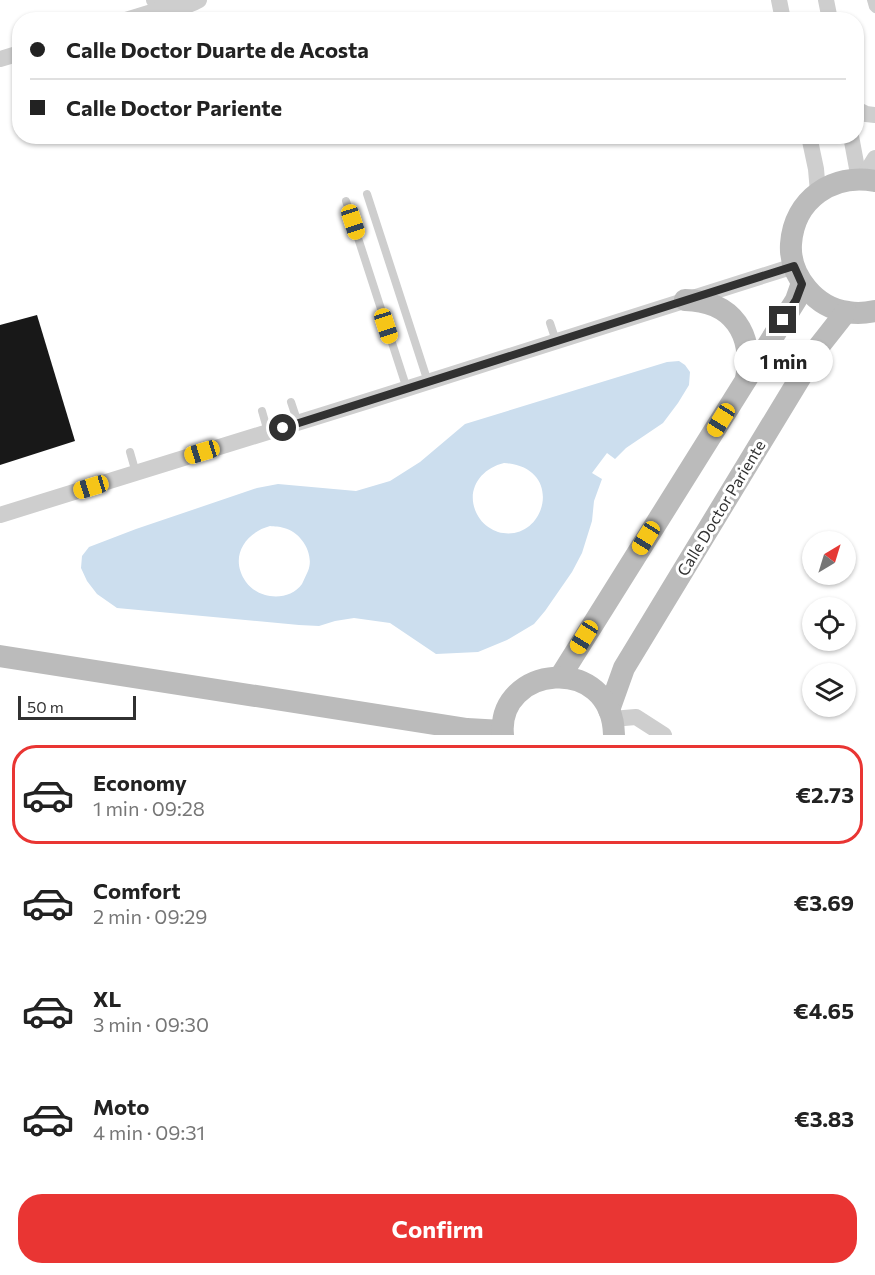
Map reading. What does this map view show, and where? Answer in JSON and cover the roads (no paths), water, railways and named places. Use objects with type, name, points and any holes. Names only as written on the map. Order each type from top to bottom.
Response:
[{"type":"street","points":[[142,12],[161,3],[183,7],[199,0]]},
{"type":"street","points":[[810,144],[816,169],[818,192]]},
{"type":"street","points":[[854,144],[865,180]]},
{"type":"street","points":[[865,180],[875,158]]},
{"type":"street","points":[[560,676],[796,300],[798,275],[791,245],[794,225],[803,207],[818,192],[837,183],[844,180],[865,180]]},
{"type":"street","points":[[0,514],[407,389],[685,300],[798,275]]},
{"type":"street","points":[[798,275],[814,297],[829,307],[846,312],[875,311]]},
{"type":"street","points":[[685,300],[712,304],[733,318],[746,340],[748,355],[746,381]]},
{"type":"street","name":"Calle Doctor Pariente","points":[[612,721],[624,668],[820,345],[846,312]]},
{"type":"street","points":[[0,656],[503,733],[506,713],[515,696],[528,685],[543,678],[560,676],[575,679],[589,686],[601,696],[612,721],[636,717],[664,735]]},
{"type":"lane","points":[[871,0],[875,9]]},
{"type":"lane","points":[[367,194],[428,382]]},
{"type":"lane","points":[[346,201],[407,389]]},
{"type":"lane","points":[[550,323],[556,342]]},
{"type":"lane","points":[[291,402],[297,423]]},
{"type":"lane","points":[[262,411],[268,432]]},
{"type":"lane","points":[[130,452],[136,473]]},
{"type":"water","points":[[679,361],[685,365],[690,372],[689,385],[663,423],[626,448],[615,459],[607,453],[592,473],[602,479],[594,501],[592,521],[582,553],[572,572],[534,624],[507,640],[478,652],[436,654],[390,623],[354,618],[319,626],[117,608],[97,594],[81,568],[82,556],[89,547],[257,488],[278,484],[356,491],[390,481],[420,462],[465,424],[667,362]],"holes":[[[504,463],[524,468],[536,477],[542,490],[542,504],[537,517],[528,527],[514,533],[491,529],[480,519],[473,501],[473,492],[480,477],[495,466]],[[270,526],[282,527],[296,534],[305,545],[310,558],[308,571],[302,584],[290,594],[282,596],[266,595],[252,588],[241,573],[239,564],[239,556],[246,540],[261,529]]]}]
